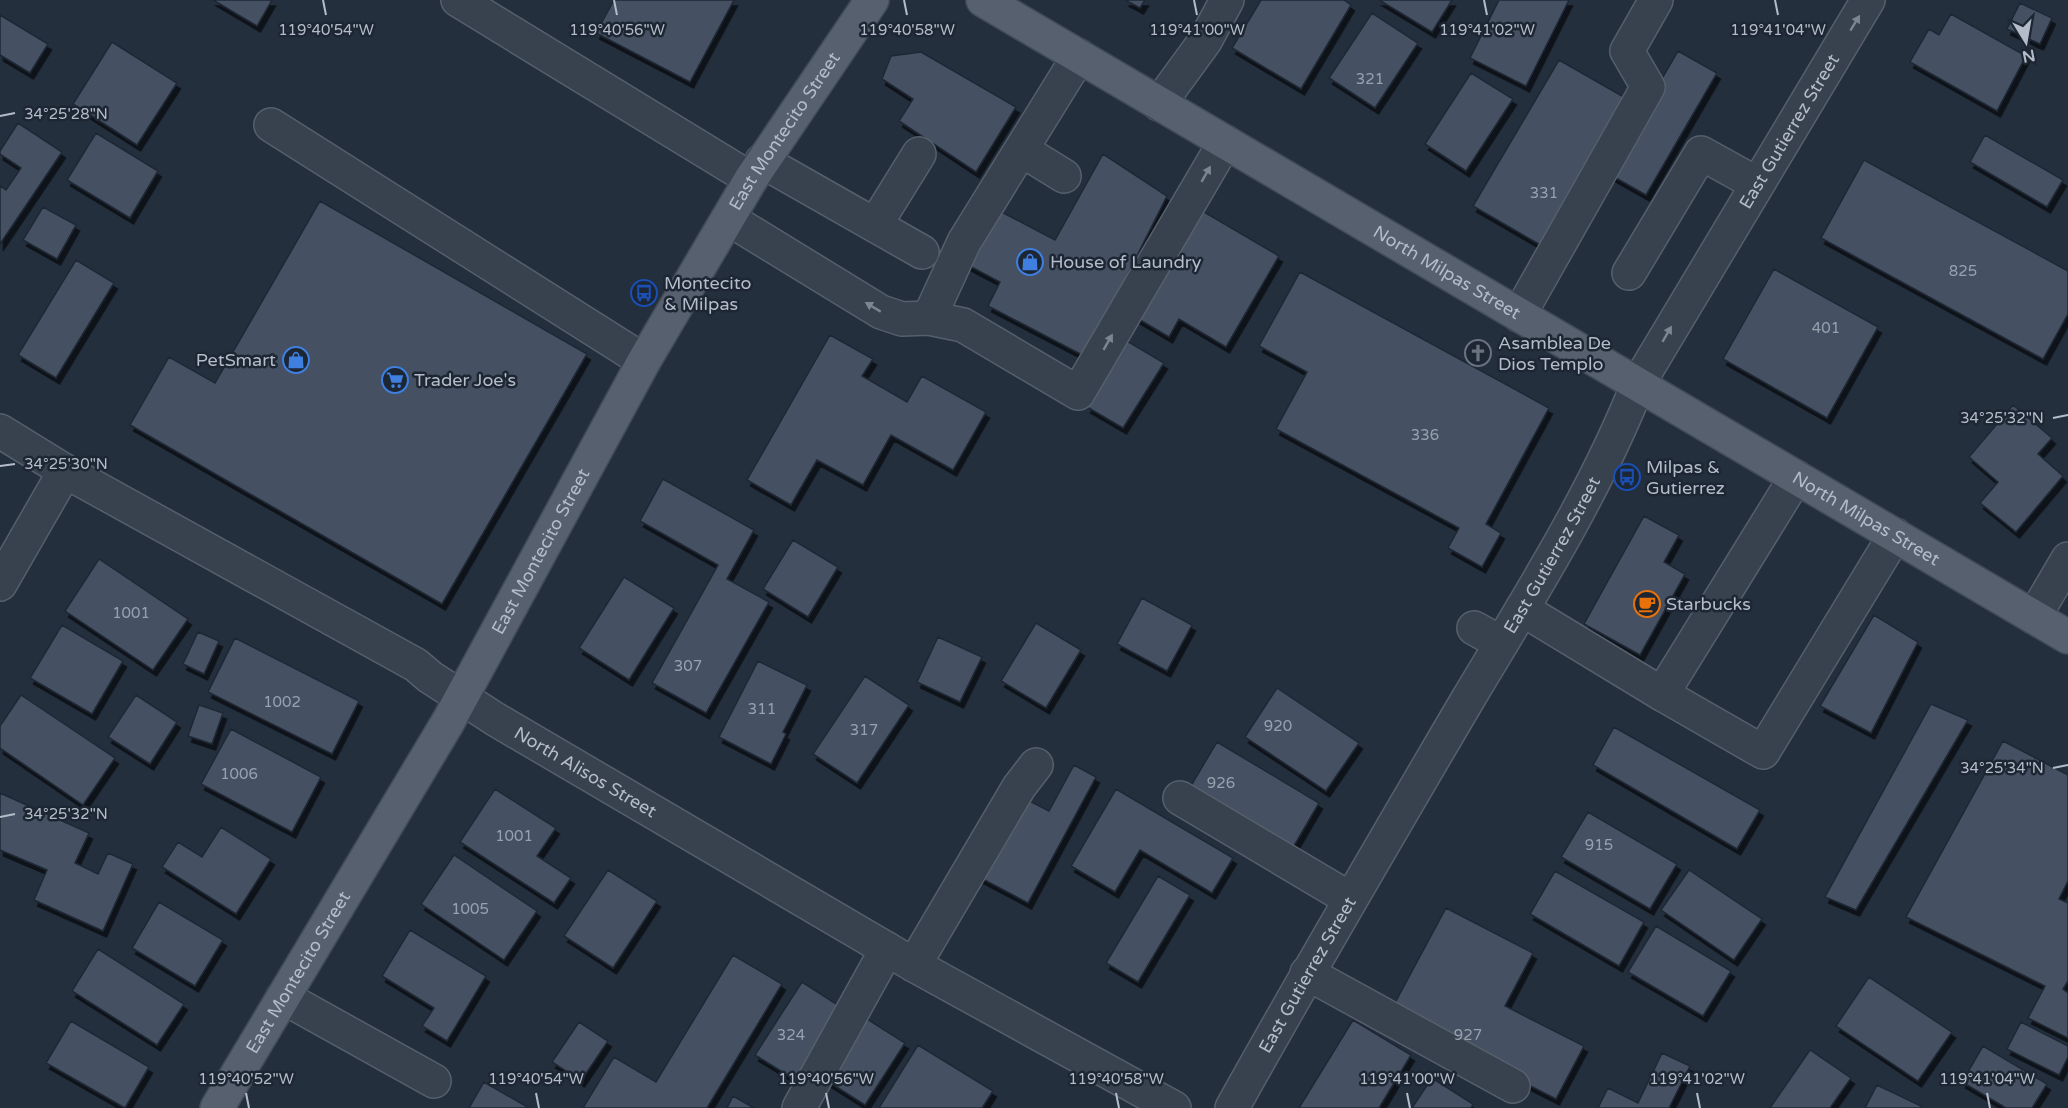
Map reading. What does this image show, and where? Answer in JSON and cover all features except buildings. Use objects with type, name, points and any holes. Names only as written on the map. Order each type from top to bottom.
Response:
[{"type":"main road","name":"East Montecito Street","points":[[217,1108],[463,696],[644,362],[757,170],[872,0]]},
{"type":"main road","name":"North Milpas Street","points":[[983,0],[2068,637]]},
{"type":"street","points":[[458,0],[757,170],[875,225],[922,252]]},
{"type":"street","points":[[1159,104],[1205,41],[1227,0]]},
{"type":"street","points":[[1519,315],[1648,87],[1627,51],[1656,0]]},
{"type":"street","name":"East Gutierrez Street","points":[[1232,1108],[1350,899],[1488,635],[1522,609],[1614,444],[1638,384],[1868,0]]},
{"type":"street","points":[[929,318],[964,243],[1079,56]]},
{"type":"street","points":[[271,125],[644,362]]},
{"type":"street","points":[[729,219],[881,312],[902,319],[929,318],[963,325],[1078,393],[1225,142]]},
{"type":"street","points":[[1022,150],[1064,176]]},
{"type":"street","points":[[1629,273],[1701,153],[1757,184]]},
{"type":"street","points":[[875,225],[919,154]]},
{"type":"street","name":"North Alisos Street","points":[[0,431],[65,471],[416,665],[430,677],[463,696],[495,719],[901,957],[1174,1108]]},
{"type":"street","points":[[0,584],[65,471]]},
{"type":"street","points":[[1662,694],[1796,477]]},
{"type":"street","points":[[1522,609],[1763,752],[1895,535]]},
{"type":"street","points":[[2034,617],[2068,559]]},
{"type":"street","points":[[800,1108],[901,957],[1036,765]]},
{"type":"street","points":[[1180,798],[1350,899]]},
{"type":"street","points":[[1307,973],[1513,1086]]},
{"type":"street","points":[[283,997],[434,1081]]},
{"type":"place","name":"House of Laundry","points":[[1030,262]]},
{"type":"place","name":"Montecito & Milpas","points":[[644,293]]},
{"type":"place","name":"Asamblea De Dios Templo","points":[[1478,353]]},
{"type":"place","name":"PetSmart","points":[[296,360]]},
{"type":"place","name":"Trader Joe's","points":[[395,380]]},
{"type":"place","name":"Milpas & Gutierrez","points":[[1627,477]]},
{"type":"place","name":"Starbucks","points":[[1647,604]]}]
